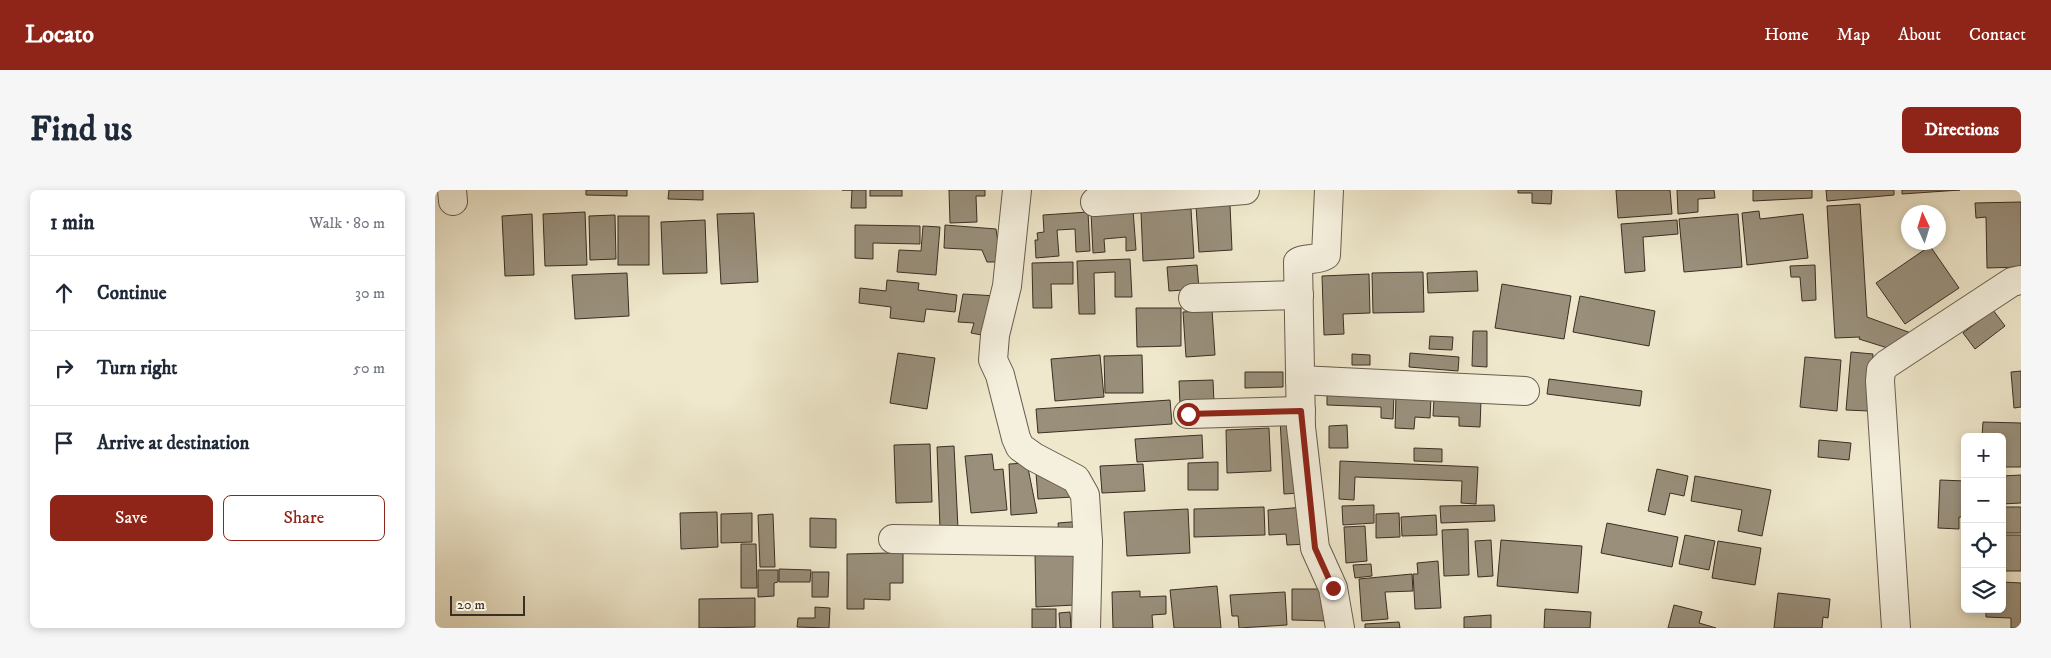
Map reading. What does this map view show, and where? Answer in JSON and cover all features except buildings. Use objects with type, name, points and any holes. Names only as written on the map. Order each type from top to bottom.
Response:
[{"type":"street","points":[[1017,190],[1007,286],[995,335],[993,360],[1000,375],[1015,438],[1020,447],[1051,467],[1076,479],[1085,495],[1087,542],[1086,628]]},
{"type":"street","points":[[1095,202],[1245,190]]},
{"type":"street","points":[[1329,190],[1326,255],[1321,258],[1298,262],[1300,380],[1301,411],[1315,548],[1333,588],[1340,628]]},
{"type":"street","points":[[1896,628],[1880,381],[1881,370],[1887,364],[2012,282],[2021,280]]},
{"type":"street","points":[[1193,298],[1299,295]]},
{"type":"street","points":[[1300,380],[1525,391]]},
{"type":"street","points":[[1188,414],[1301,411]]},
{"type":"street","points":[[893,539],[1087,542]]},
{"type":"route","points":[[1188,414],[1301,411],[1301,428],[1315,548],[1333,588]]}]
